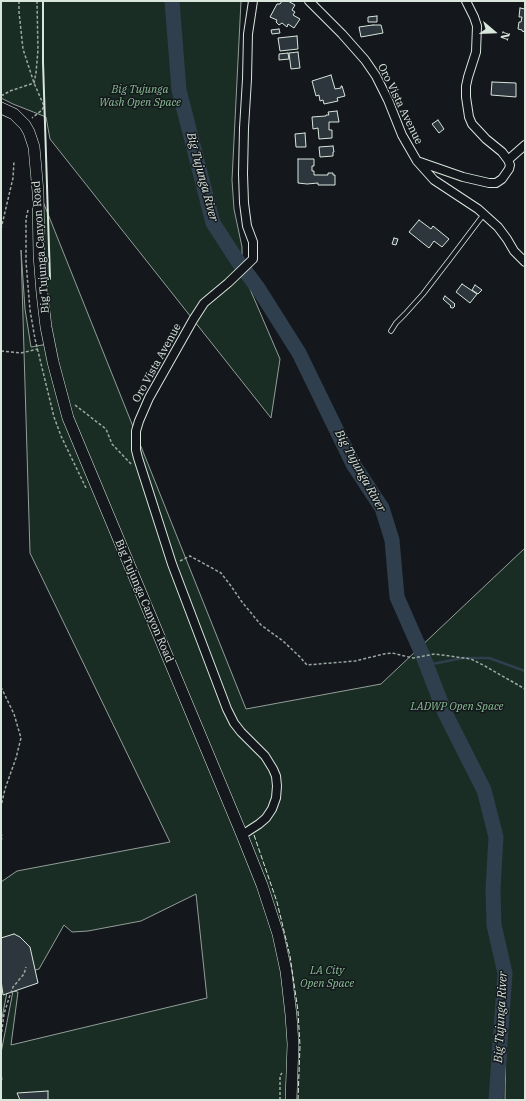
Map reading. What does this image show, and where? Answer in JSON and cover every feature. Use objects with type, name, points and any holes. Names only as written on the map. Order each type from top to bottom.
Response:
[{"type":"street","name":"Oro Vista Avenue","points":[[242,835],[266,818],[272,809],[276,798],[276,776],[274,769],[265,756],[234,723],[227,709],[172,564],[136,450],[136,431],[149,398],[204,303],[253,259],[253,242],[247,226],[244,203],[243,166],[248,34],[253,1]]},
{"type":"street","name":"Oro Vista Avenue","points":[[309,1],[365,60],[376,76],[388,100],[402,135],[416,161],[434,180],[484,214],[498,227],[514,251],[525,262]]},
{"type":"street","points":[[416,161],[462,177],[489,183],[496,183],[502,179],[509,169],[510,165],[508,160],[502,152],[486,139],[472,124],[469,117],[466,86],[476,52],[477,26],[466,1]]},
{"type":"street","name":"Big Tujunga Canyon Road","points":[[1,108],[14,114],[25,125],[34,147],[38,192],[40,263],[46,328],[53,362],[68,418],[242,835],[262,885],[278,934],[286,971],[291,1015],[293,1044],[291,1100]]},
{"type":"street","points":[[508,160],[525,145]]},
{"type":"lane","points":[[391,331],[396,323],[423,294],[484,214]]},
{"type":"path","points":[[19,1],[23,49],[34,83],[44,106],[42,110],[25,125]]},
{"type":"path","points":[[34,83],[38,50],[37,1]]},
{"type":"path","points":[[1,95],[10,90],[34,83]]},
{"type":"path","points":[[1,229],[13,178],[14,161]]},
{"type":"path","points":[[1,351],[21,352],[38,349]]},
{"type":"path","points":[[74,404],[106,429],[112,444],[132,466],[142,470]]},
{"type":"path","points":[[172,564],[190,556],[221,573],[261,625],[283,641],[307,665],[355,661],[392,653],[413,658],[436,654],[471,659],[525,689]]},
{"type":"path","points":[[1,687],[14,714],[21,738],[1,806]]},
{"type":"path","points":[[1,833],[1,841]]},
{"type":"path","points":[[1,1037],[4,1014],[10,995],[13,987],[24,974],[26,967]]},
{"type":"green space","name":"Big Tujunga Wash Open Space","points":[[1,1],[241,1],[232,180],[234,209],[242,247],[242,255],[240,262],[235,268],[244,275],[280,359],[271,418],[50,139],[46,117],[1,98]]},
{"type":"green space","name":"LA City Open Space","points":[[36,184],[246,709],[381,684],[525,548],[525,1100],[505,1100],[507,968],[503,966],[500,1100],[1,1100],[1,1053],[13,991],[18,992],[11,1045],[207,998],[196,894],[141,921],[88,931],[72,932],[64,925],[39,969],[10,977],[1,1023],[1,882],[17,871],[170,842],[30,553],[21,250],[25,309],[31,347],[48,344]]},
{"type":"building","points":[[282,1],[288,1],[295,5],[292,10],[295,12],[293,15],[300,19],[294,28],[288,24],[287,27],[282,23],[279,25],[276,22],[277,20],[270,17],[277,4],[280,4]]},
{"type":"building","points":[[520,8],[525,9],[525,32],[518,29],[519,22],[521,22],[522,17],[519,17]]},
{"type":"building","points":[[377,16],[377,22],[368,22],[368,17]]},
{"type":"building","points":[[381,25],[383,33],[361,37],[359,27]]},
{"type":"building","points":[[279,29],[280,33],[272,34],[271,30]]},
{"type":"building","points":[[297,36],[298,49],[280,51],[278,38]]},
{"type":"building","points":[[298,52],[300,68],[291,69],[289,53]]},
{"type":"building","points":[[288,53],[289,59],[279,60],[279,54]]},
{"type":"building","points":[[331,75],[335,89],[341,88],[342,86],[345,96],[337,98],[338,101],[324,104],[323,100],[320,101],[319,95],[316,96],[312,81]]},
{"type":"building","points":[[492,82],[516,83],[516,97],[491,95]]},
{"type":"building","points":[[337,111],[339,122],[329,122],[329,130],[332,130],[332,138],[319,139],[318,128],[313,129],[312,117],[326,116],[329,115],[328,112]]},
{"type":"building","points":[[438,120],[444,129],[439,133],[432,124]]},
{"type":"building","points":[[305,133],[306,147],[296,147],[295,134]]},
{"type":"building","points":[[333,146],[333,156],[320,157],[319,147]]},
{"type":"building","points":[[298,159],[314,159],[312,171],[314,171],[314,175],[328,175],[328,173],[333,173],[333,175],[335,175],[335,185],[298,183]]},
{"type":"building","points":[[419,220],[431,229],[433,226],[449,239],[442,247],[434,241],[429,248],[409,232]]},
{"type":"building","points":[[394,238],[398,239],[396,245],[392,244]]},
{"type":"building","points":[[462,284],[477,294],[470,303],[456,292]]},
{"type":"building","points":[[475,285],[482,290],[478,294],[472,290]]},
{"type":"building","points":[[445,296],[455,304],[453,308],[450,307],[451,306],[443,299]]},
{"type":"building","points":[[14,934],[20,937],[30,947],[38,983],[3,995],[1,980],[1,938]]},
{"type":"building","points":[[48,1091],[48,1100],[20,1100],[17,1093]]},
{"type":"waterway","name":"Big Tujunga River","points":[[172,1],[179,90],[213,223],[237,260],[258,288],[299,353],[353,464],[382,508],[392,540],[397,597],[423,656],[445,713],[484,790],[496,837],[493,889],[494,925],[505,973],[496,1100]]},
{"type":"waterway","points":[[427,665],[463,658],[489,658],[525,671]]},
{"type":"fence","points":[[254,835],[277,902],[290,956],[298,1011],[300,1046],[298,1100]]},
{"type":"wall","points":[[43,1],[43,62],[50,279]]},
{"type":"park label","name":"LADWP Open Space","points":[[457,707]]}]
